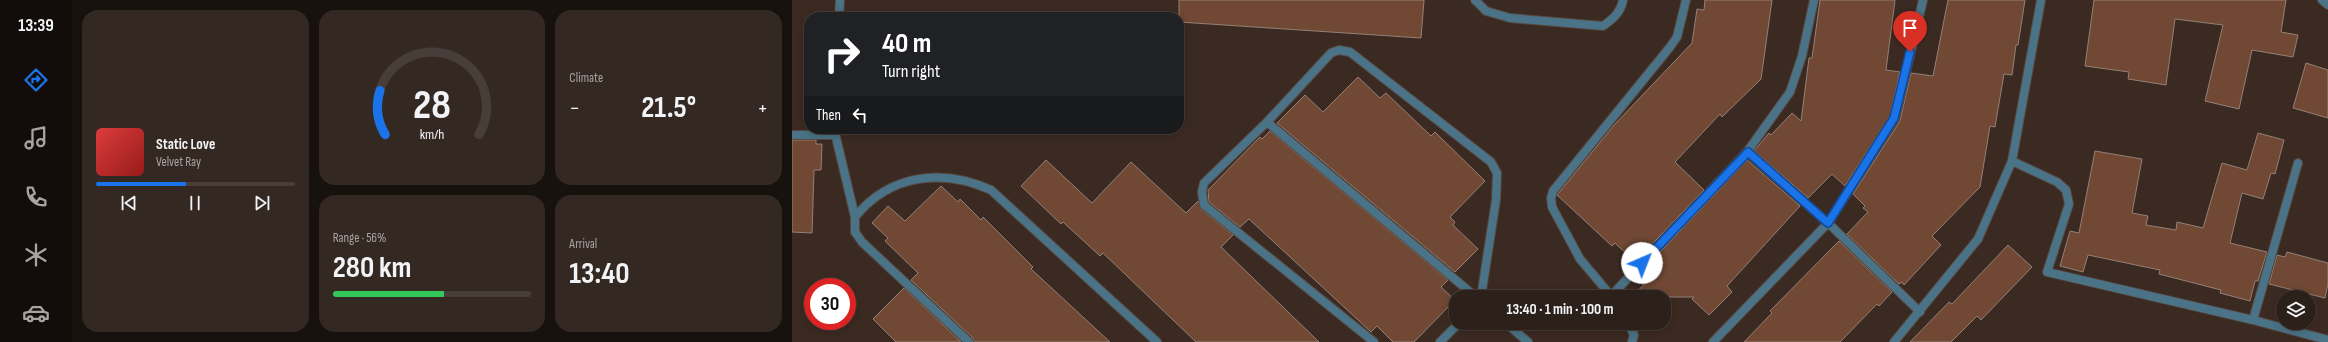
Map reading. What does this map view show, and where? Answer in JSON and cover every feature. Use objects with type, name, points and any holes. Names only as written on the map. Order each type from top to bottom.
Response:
[{"type":"street","points":[[839,12],[840,0]]},
{"type":"street","points":[[1475,0],[1486,11],[1510,18],[1604,26],[1614,18],[1622,8],[1623,0]]},
{"type":"street","points":[[1606,290],[1580,259],[1552,207],[1551,198],[1553,191],[1670,48],[1676,37],[1686,0]]},
{"type":"street","points":[[1617,290],[1748,152],[1790,92],[1802,56],[1814,0]]},
{"type":"street","points":[[1713,342],[1828,223],[1894,118],[1923,0]]},
{"type":"street","points":[[1894,342],[1978,239],[2012,161],[2041,0]]},
{"type":"street","points":[[2322,0],[2328,5]]},
{"type":"street","points":[[1374,342],[1204,205],[1202,192],[1204,183],[1267,122],[1331,53],[1339,50],[1350,52],[1490,162],[1497,173],[1497,185],[1482,290]]},
{"type":"street","points":[[1267,122],[1468,290]]},
{"type":"street","points":[[792,135],[806,134]]},
{"type":"street","points":[[834,134],[855,217],[855,232],[862,242],[969,342]]},
{"type":"street","points":[[1748,152],[1828,223],[1920,312]]},
{"type":"street","points":[[2012,161],[2057,182],[2066,190],[2069,204],[2047,272],[2253,320],[2328,340]]},
{"type":"street","points":[[2253,320],[2298,163]]},
{"type":"street","points":[[855,217],[866,203],[903,183],[936,176],[970,180],[991,190],[1157,342]]},
{"type":"street","points":[[1440,342],[1451,330]]},
{"type":"street","points":[[1514,330],[1528,342]]},
{"type":"street","points":[[1632,330],[1634,335],[1632,342]]},
{"type":"building","points":[[1179,0],[1424,0],[1421,38],[1184,22],[1184,12],[1179,12]]},
{"type":"building","points":[[1705,0],[1772,0],[1761,79],[1722,117],[1720,114],[1675,162],[1704,190],[1635,262],[1615,243],[1612,246],[1557,195],[1615,124],[1692,43],[1697,9],[1704,10]]},
{"type":"building","points":[[1820,0],[1895,0],[1886,70],[1900,72],[1890,116],[1845,186],[1832,174],[1808,198],[1754,151],[1769,133],[1771,135],[1792,113],[1801,121],[1809,58],[1812,58]]},
{"type":"building","points":[[1948,0],[2025,0],[2012,75],[2004,74],[1995,127],[1990,126],[1980,187],[1932,236],[1941,245],[1904,285],[1902,282],[1899,284],[1847,234],[1868,212],[1863,208],[1865,206],[1853,194],[1900,121],[1911,73],[1933,76]]},
{"type":"building","points":[[2094,0],[2286,0],[2281,32],[2298,35],[2293,57],[2252,50],[2239,109],[2205,101],[2223,25],[2175,19],[2166,85],[2128,79],[2129,72],[2085,66]]},
{"type":"building","points":[[2306,63],[2328,70],[2328,118],[2293,108]]},
{"type":"building","points":[[1358,77],[1380,98],[1386,93],[1431,136],[1435,132],[1485,181],[1450,217],[1455,222],[1453,225],[1478,249],[1455,272],[1277,123],[1305,95],[1323,112]]},
{"type":"building","points":[[1270,131],[1448,280],[1441,287],[1449,294],[1449,306],[1414,342],[1393,342],[1377,326],[1371,332],[1249,219],[1240,227],[1209,202],[1208,190],[1260,137],[1262,139]]},
{"type":"building","points":[[2258,133],[2284,140],[2275,174],[2271,173],[2263,199],[2242,193],[2230,243],[2267,252],[2258,281],[2255,281],[2250,301],[2220,293],[2221,290],[2159,274],[2160,270],[2088,255],[2083,272],[2060,266],[2070,231],[2079,233],[2095,151],[2142,159],[2132,213],[2148,216],[2146,225],[2176,230],[2177,222],[2203,228],[2222,163],[2247,170]]},
{"type":"building","points":[[792,140],[816,140],[816,144],[822,144],[821,170],[814,170],[812,233],[792,232]]},
{"type":"building","points":[[1046,160],[1092,203],[1131,162],[1186,213],[1198,201],[1201,209],[1233,235],[1221,247],[1319,342],[1196,342],[1103,253],[1100,256],[1063,222],[1061,224],[1021,186]]},
{"type":"building","points":[[1747,160],[1800,206],[1727,286],[1732,292],[1709,315],[1692,299],[1694,297],[1671,297],[1671,290],[1639,290],[1651,277],[1643,270]]},
{"type":"building","points":[[941,186],[958,202],[960,199],[981,220],[983,217],[1033,267],[1031,269],[1110,342],[974,342],[973,338],[911,280],[918,273],[885,241],[888,238],[872,223],[888,206],[905,221]]},
{"type":"building","points":[[1839,241],[1892,292],[1879,306],[1877,304],[1840,342],[1744,342],[1772,313],[1770,311]]},
{"type":"building","points":[[2008,245],[2032,267],[1981,320],[1977,316],[1951,342],[1910,342],[1949,302],[1952,304]]},
{"type":"building","points":[[2287,252],[2328,263],[2328,284],[2325,298],[2316,296],[2316,290],[2293,290],[2269,284],[2277,255],[2285,257]]},
{"type":"building","points":[[904,288],[961,342],[896,342],[873,319]]},
{"type":"route","points":[[1642,263],[1748,152],[1828,223],[1894,118],[1910,52]]}]
